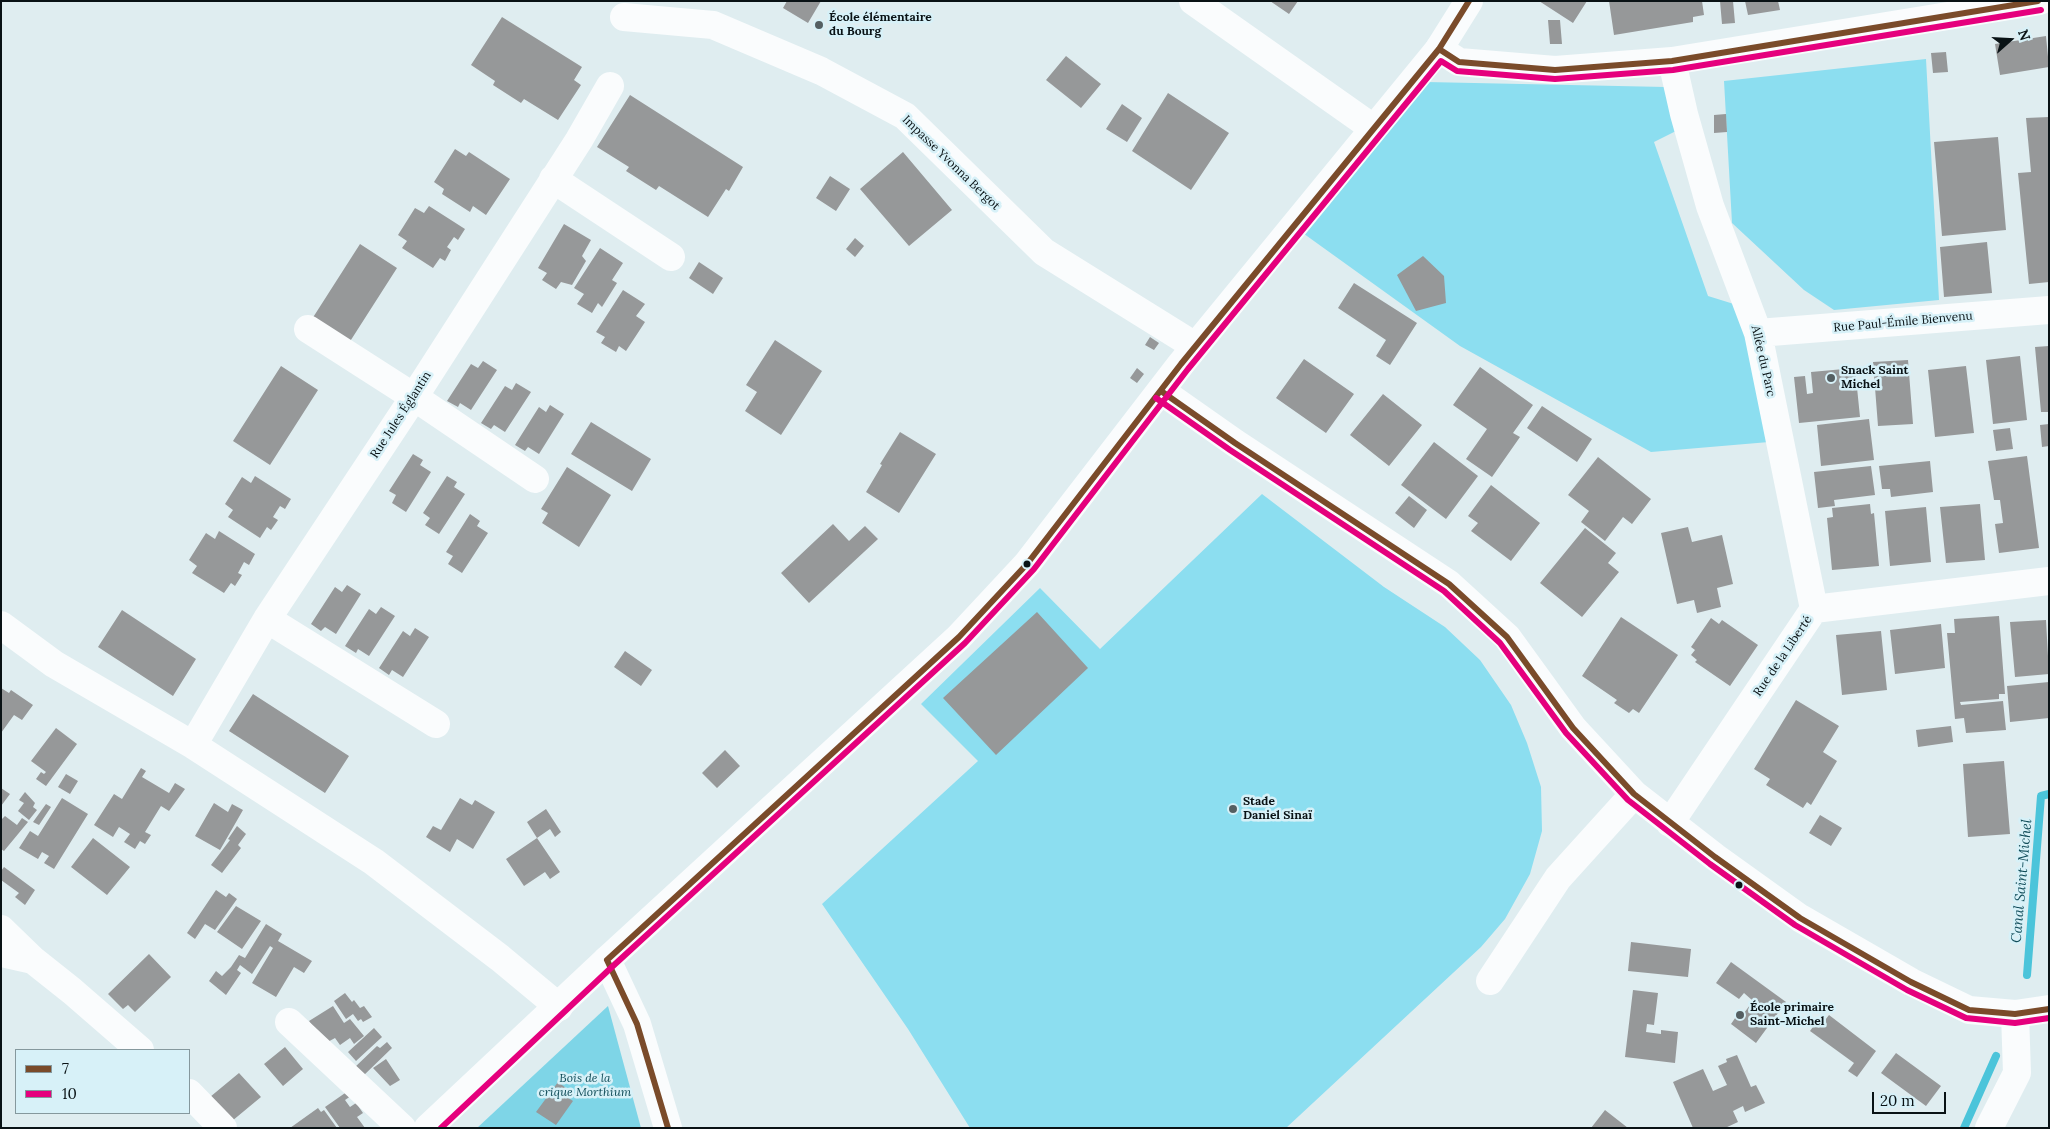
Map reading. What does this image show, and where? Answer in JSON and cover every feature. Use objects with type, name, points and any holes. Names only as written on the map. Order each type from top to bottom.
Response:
[{"type":"street","points":[[1193,1],[1373,128]]},
{"type":"street","points":[[428,1128],[607,960],[959,637],[1027,564],[1195,346],[1438,49],[1469,1]]},
{"type":"street","points":[[1438,49],[1458,62],[1556,70],[1672,61],[2040,1]]},
{"type":"street","name":"Impasse Yvonna Bergot","points":[[624,17],[713,25],[821,72],[905,116],[1044,252],[1195,346]]},
{"type":"street","name":"Allée du Parc","points":[[1672,61],[1684,114],[1710,206],[1758,333],[1814,609]]},
{"type":"street","name":"Rue Jules Églantin","points":[[193,745],[268,619],[414,397],[610,86]]},
{"type":"street","points":[[553,179],[671,257]]},
{"type":"street","name":"Rue Paul-Émile Bienvenu","points":[[1758,333],[2049,310]]},
{"type":"street","points":[[308,329],[414,397],[535,479]]},
{"type":"street","points":[[1161,391],[1235,443],[1449,584],[1507,637],[1573,728],[1634,794],[1670,823],[1800,918],[1911,982],[1969,1010],[2015,1014],[2049,1009]]},
{"type":"street","name":"Rue de la Liberté","points":[[1670,823],[1814,609],[2049,581]]},
{"type":"street","points":[[268,619],[436,724]]},
{"type":"street","points":[[1,625],[54,664],[193,745],[374,862],[500,958],[559,1006]]},
{"type":"street","points":[[1490,981],[1558,878],[1634,794]]},
{"type":"street","points":[[1,929],[32,960],[72,991],[139,1049]]},
{"type":"street","points":[[1,953],[32,960]]},
{"type":"street","points":[[607,960],[637,1024],[668,1128]]},
{"type":"street","points":[[1990,1128],[2017,1073],[2015,1014]]},
{"type":"street","points":[[289,1022],[402,1128]]},
{"type":"street","points":[[190,1094],[223,1128]]},
{"type":"shaded area","points":[[1926,59],[1939,300],[1834,310],[1804,290],[1732,223],[1724,81]]},
{"type":"shaded area","points":[[1426,82],[1666,87],[1678,130],[1654,142],[1708,296],[1737,305],[1747,339],[1769,442],[1651,452],[1460,346],[1300,231]]},
{"type":"shaded area","name":"Stade Daniel Sinaï","points":[[1262,494],[1384,587],[1445,627],[1480,660],[1511,705],[1527,743],[1541,787],[1542,831],[1530,874],[1505,919],[1481,947],[1286,1128],[970,1128],[908,1029],[822,904],[978,761],[921,704],[1040,588],[1100,649]]},
{"type":"green space","name":"Bois de la crique Morthium","points":[[608,1006],[641,1128],[477,1128]]},
{"type":"building","points":[[787,1],[821,1],[808,23],[783,8]]},
{"type":"building","points":[[1270,1],[1298,1],[1289,14]]},
{"type":"building","points":[[1539,1],[1587,1],[1573,23]]},
{"type":"building","points":[[1609,1],[1702,1],[1704,15],[1693,17],[1693,22],[1614,35]]},
{"type":"building","points":[[1720,1],[1733,1],[1735,23],[1722,24]]},
{"type":"building","points":[[1745,1],[1778,1],[1780,10],[1748,15]]},
{"type":"building","points":[[502,17],[582,67],[574,80],[581,85],[558,120],[524,99],[521,103],[493,85],[495,81],[471,65]]},
{"type":"building","points":[[1548,20],[1560,20],[1562,44],[1550,44]]},
{"type":"building","points":[[2046,36],[2049,67],[2000,75],[1995,44]]},
{"type":"building","points":[[1946,52],[1948,72],[1933,73],[1931,53]]},
{"type":"building","points":[[1066,56],[1101,84],[1081,108],[1046,80]]},
{"type":"building","points":[[1168,93],[1229,133],[1191,190],[1132,151]]},
{"type":"building","points":[[630,95],[743,167],[729,191],[726,189],[708,217],[659,186],[656,190],[626,171],[629,167],[597,147]]},
{"type":"building","points":[[1122,104],[1142,118],[1127,142],[1106,129]]},
{"type":"building","points":[[1726,114],[1727,132],[1714,133],[1714,115]]},
{"type":"building","points":[[2049,117],[2049,282],[2029,284],[2018,173],[2031,172],[2026,118]]},
{"type":"building","points":[[1998,137],[2006,230],[1942,236],[1934,142]]},
{"type":"building","points":[[455,149],[466,156],[469,152],[510,179],[486,215],[473,206],[470,212],[442,194],[444,189],[434,182]]},
{"type":"building","points":[[903,152],[952,210],[909,246],[860,189]]},
{"type":"building","points":[[830,176],[850,189],[836,211],[816,198]]},
{"type":"building","points":[[429,206],[465,229],[458,240],[454,237],[447,247],[451,250],[445,261],[440,258],[433,268],[402,248],[407,241],[398,235],[415,208],[424,213]]},
{"type":"building","points":[[564,224],[591,240],[582,256],[586,261],[572,285],[561,282],[556,289],[542,280],[547,273],[538,268]]},
{"type":"building","points":[[855,238],[864,246],[855,257],[846,249]]},
{"type":"building","points":[[1987,242],[1992,293],[1944,297],[1940,247]]},
{"type":"building","points":[[360,244],[397,268],[349,343],[312,319]]},
{"type":"building","points":[[600,248],[623,263],[612,280],[617,283],[602,307],[598,303],[592,313],[577,304],[584,294],[574,288]]},
{"type":"building","points":[[1423,256],[1444,276],[1446,303],[1416,311],[1397,275]]},
{"type":"building","points":[[699,262],[723,278],[713,294],[689,278]]},
{"type":"building","points":[[1354,283],[1417,323],[1390,365],[1376,356],[1386,340],[1338,308]]},
{"type":"building","points":[[623,290],[645,304],[636,316],[645,322],[626,351],[619,346],[616,352],[601,343],[605,337],[596,332]]},
{"type":"building","points":[[1150,337],[1159,343],[1154,350],[1145,345]]},
{"type":"building","points":[[775,340],[822,371],[781,435],[745,411],[757,392],[746,385]]},
{"type":"building","points":[[2049,346],[2049,412],[2041,412],[2035,347]]},
{"type":"building","points":[[2020,356],[2027,420],[1993,424],[1986,360]]},
{"type":"building","points":[[1304,359],[1354,394],[1326,433],[1276,398]]},
{"type":"building","points":[[1908,360],[1913,424],[1878,426],[1873,362]]},
{"type":"building","points":[[483,361],[497,370],[471,410],[460,403],[458,407],[447,401],[471,364],[478,368]]},
{"type":"building","points":[[281,366],[318,390],[270,465],[233,441]]},
{"type":"building","points":[[1966,366],[1974,433],[1935,437],[1928,370]]},
{"type":"building","points":[[1480,367],[1533,405],[1513,433],[1520,437],[1492,477],[1466,459],[1487,429],[1453,405]]},
{"type":"building","points":[[1137,368],[1144,374],[1137,383],[1130,378]]},
{"type":"building","points":[[1855,368],[1860,417],[1799,423],[1794,377],[1805,376],[1807,394],[1813,393],[1811,372]]},
{"type":"building","points":[[516,383],[531,392],[505,432],[494,425],[491,429],[481,423],[505,386],[512,390]]},
{"type":"building","points":[[1383,394],[1422,425],[1389,466],[1350,435]]},
{"type":"building","points":[[550,405],[564,414],[539,454],[528,447],[525,451],[515,445],[539,407],[546,412]]},
{"type":"building","points":[[1542,406],[1592,439],[1577,462],[1527,428]]},
{"type":"building","points":[[1869,419],[1874,460],[1821,466],[1817,425]]},
{"type":"building","points":[[591,422],[651,459],[632,491],[571,454]]},
{"type":"building","points":[[2049,424],[2049,446],[2042,447],[2040,425]]},
{"type":"building","points":[[2010,428],[2013,449],[1996,451],[1993,430]]},
{"type":"building","points":[[900,432],[936,454],[899,513],[866,492],[882,465],[880,464]]},
{"type":"building","points":[[1434,442],[1478,476],[1446,519],[1401,485]]},
{"type":"building","points":[[413,454],[423,460],[420,465],[431,472],[406,512],[392,503],[396,495],[389,491]]},
{"type":"building","points":[[2027,456],[2039,548],[1999,553],[1995,524],[2003,523],[2000,500],[1994,500],[1988,461]]},
{"type":"building","points":[[1598,457],[1651,499],[1632,524],[1623,517],[1605,541],[1581,522],[1589,511],[1568,495]]},
{"type":"building","points":[[1930,461],[1933,492],[1891,497],[1890,489],[1882,489],[1879,466]]},
{"type":"building","points":[[1871,466],[1875,495],[1834,500],[1835,506],[1818,508],[1814,472]]},
{"type":"building","points":[[567,467],[611,495],[579,547],[542,523],[548,513],[541,509]]},
{"type":"building","points":[[255,476],[291,499],[285,509],[280,506],[273,517],[278,520],[271,530],[267,527],[260,538],[228,517],[233,510],[225,504],[242,477],[251,483]]},
{"type":"building","points":[[447,476],[457,482],[454,487],[465,494],[439,534],[425,525],[430,518],[423,513]]},
{"type":"building","points":[[1491,485],[1540,523],[1511,561],[1471,531],[1478,523],[1468,516]]},
{"type":"building","points":[[1409,496],[1427,510],[1414,528],[1395,513]]},
{"type":"building","points":[[1870,504],[1871,514],[1874,513],[1879,566],[1832,570],[1827,518],[1833,517],[1832,508]]},
{"type":"building","points":[[1980,504],[1985,560],[1946,563],[1940,507]]},
{"type":"building","points":[[1926,507],[1931,562],[1890,566],[1885,511]]},
{"type":"building","points":[[470,514],[480,521],[477,526],[488,533],[462,573],[448,564],[453,556],[446,552]]},
{"type":"building","points":[[833,524],[849,541],[865,526],[878,539],[809,603],[781,573]]},
{"type":"building","points":[[1688,527],[1692,542],[1722,535],[1733,584],[1717,588],[1721,607],[1697,613],[1694,600],[1677,604],[1661,533]]},
{"type":"building","points":[[1585,528],[1616,553],[1608,563],[1619,572],[1582,617],[1540,583]]},
{"type":"building","points":[[219,531],[255,554],[249,565],[244,562],[238,573],[242,575],[235,586],[231,583],[224,593],[192,573],[197,566],[189,560],[206,533],[215,539]]},
{"type":"building","points":[[347,585],[361,594],[336,634],[325,627],[321,631],[311,624],[335,587],[342,592]]},
{"type":"building","points":[[381,607],[395,616],[369,656],[358,649],[356,653],[345,646],[369,609],[376,614]]},
{"type":"building","points":[[122,610],[196,659],[173,696],[98,647]]},
{"type":"building","points":[[1037,612],[1088,668],[996,755],[943,698]]},
{"type":"building","points":[[1999,616],[2005,694],[1999,694],[1999,699],[1960,702],[1961,705],[2003,701],[2006,730],[1966,733],[1964,718],[1955,719],[1947,633],[1955,633],[1954,619]]},
{"type":"building","points":[[1621,617],[1678,655],[1639,713],[1633,709],[1629,713],[1614,703],[1617,700],[1582,676]]},
{"type":"building","points":[[1711,618],[1719,624],[1722,620],[1758,645],[1730,686],[1695,662],[1697,660],[1691,655],[1695,650],[1691,647]]},
{"type":"building","points":[[2046,620],[2049,674],[2015,677],[2010,622]]},
{"type":"building","points":[[1941,624],[1945,668],[1895,674],[1890,630]]},
{"type":"building","points":[[415,628],[429,637],[403,677],[392,670],[389,675],[379,668],[403,631],[410,636]]},
{"type":"building","points":[[1881,631],[1887,690],[1842,695],[1836,635]]},
{"type":"building","points":[[625,651],[652,670],[641,686],[614,667]]},
{"type":"building","points":[[2049,682],[2049,718],[2010,722],[2007,686]]},
{"type":"building","points":[[1,688],[9,693],[11,690],[33,705],[22,720],[14,715],[1,733]]},
{"type":"building","points":[[253,694],[349,756],[325,793],[229,731]]},
{"type":"building","points":[[1796,700],[1839,726],[1823,752],[1837,761],[1811,805],[1807,802],[1803,808],[1766,785],[1770,779],[1754,769]]},
{"type":"building","points":[[1951,726],[1953,742],[1918,747],[1916,730]]},
{"type":"building","points":[[56,728],[77,744],[46,786],[36,779],[41,772],[44,774],[46,772],[31,761]]},
{"type":"building","points":[[725,750],[740,766],[717,788],[702,773]]},
{"type":"building","points":[[2004,761],[2010,834],[1968,837],[1963,764]]},
{"type":"building","points":[[141,768],[146,771],[142,777],[169,793],[175,783],[185,789],[169,811],[161,806],[145,832],[151,835],[145,844],[140,841],[135,849],[124,842],[130,834],[119,827],[113,837],[94,825],[114,794],[122,799]]},
{"type":"building","points":[[66,774],[78,781],[70,794],[58,787]]},
{"type":"building","points":[[1,788],[10,794],[1,806]]},
{"type":"building","points":[[25,792],[35,803],[33,807],[37,810],[29,820],[18,811],[24,803],[19,800]]},
{"type":"building","points":[[62,798],[88,814],[54,869],[44,863],[49,856],[42,852],[38,859],[19,848],[30,831],[38,836]]},
{"type":"building","points":[[460,798],[472,805],[475,800],[495,812],[473,849],[457,839],[450,852],[426,837],[433,826],[441,830]]},
{"type":"building","points":[[214,803],[228,812],[232,804],[243,810],[220,850],[195,836]]},
{"type":"building","points":[[46,804],[51,807],[39,825],[33,822]]},
{"type":"building","points":[[546,809],[561,832],[555,837],[550,829],[537,838],[527,822]]},
{"type":"building","points":[[1820,815],[1842,828],[1831,846],[1809,833]]},
{"type":"building","points":[[5,816],[17,825],[22,818],[28,822],[4,851],[1,849],[1,820]]},
{"type":"building","points":[[237,826],[246,834],[238,845],[241,848],[222,873],[211,865],[230,840],[228,839]]},
{"type":"building","points":[[93,838],[130,867],[107,895],[71,867]]},
{"type":"building","points":[[537,838],[560,872],[550,879],[545,872],[524,886],[506,859]]},
{"type":"building","points":[[4,867],[35,890],[25,905],[15,897],[19,893],[1,880],[1,871]]},
{"type":"building","points":[[216,890],[226,897],[229,893],[237,899],[215,930],[205,924],[195,939],[187,933]]},
{"type":"building","points":[[236,906],[261,921],[242,949],[217,932]]},
{"type":"building","points":[[266,924],[282,934],[278,941],[312,961],[304,973],[294,967],[276,997],[252,983],[273,948],[270,946],[252,974],[240,965],[237,970],[241,973],[226,995],[209,981],[216,971],[222,976],[239,955],[245,958]]},
{"type":"building","points":[[1631,942],[1691,949],[1688,977],[1628,971]]},
{"type":"building","points":[[149,954],[171,977],[135,1012],[128,1005],[123,1009],[108,994]]},
{"type":"building","points":[[1731,962],[1786,1002],[1756,1043],[1731,1024],[1740,1011],[1744,1013],[1753,1001],[1744,993],[1739,999],[1716,983]]},
{"type":"building","points":[[1633,990],[1658,993],[1654,1025],[1647,1024],[1646,1032],[1661,1034],[1661,1030],[1678,1032],[1675,1063],[1625,1057]]},
{"type":"building","points":[[345,993],[360,1008],[364,1006],[372,1017],[363,1022],[361,1019],[358,1021],[353,1014],[346,1019],[334,1001]]},
{"type":"building","points":[[333,1006],[344,1023],[350,1019],[364,1036],[354,1044],[350,1038],[340,1045],[335,1038],[324,1044],[309,1021]]},
{"type":"building","points":[[1829,1015],[1876,1051],[1857,1077],[1848,1071],[1854,1063],[1810,1031],[1815,1024],[1819,1028]]},
{"type":"building","points":[[374,1028],[382,1037],[356,1061],[348,1052]]},
{"type":"building","points":[[387,1042],[392,1048],[362,1077],[354,1068],[377,1046],[380,1048]]},
{"type":"building","points":[[285,1047],[303,1069],[283,1086],[264,1064]]},
{"type":"building","points":[[1896,1053],[1941,1086],[1926,1106],[1881,1073]]},
{"type":"building","points":[[1737,1055],[1751,1087],[1756,1085],[1765,1103],[1745,1112],[1743,1106],[1733,1111],[1738,1122],[1725,1128],[1693,1128],[1673,1082],[1703,1069],[1713,1091],[1727,1085],[1718,1066],[1727,1062],[1726,1059]]},
{"type":"building","points":[[386,1059],[400,1080],[390,1086],[373,1068]]},
{"type":"building","points":[[239,1073],[261,1097],[232,1121],[210,1097]]},
{"type":"building","points":[[558,1082],[566,1088],[561,1093],[573,1101],[556,1125],[536,1112]]},
{"type":"building","points":[[348,1091],[351,1096],[345,1100],[350,1107],[356,1103],[363,1113],[357,1117],[365,1128],[340,1128],[325,1107]]},
{"type":"building","points":[[318,1108],[321,1112],[324,1110],[337,1128],[290,1128]]},
{"type":"building","points":[[1605,1110],[1628,1128],[1591,1128]]},
{"type":"waterway","name":"Canal Saint-Michel","points":[[2027,975],[2041,796],[2049,794]]},
{"type":"waterway","name":"Canal Saint-Michel","points":[[1964,1128],[1996,1056]]},
{"type":"transit line","name":"7","points":[[607,960],[959,637],[1027,564],[1181,364],[1439,49],[1469,1]]},
{"type":"transit line","name":"7","points":[[1439,49],[1459,62],[1555,70],[1672,61],[2038,1]]},
{"type":"transit line","name":"10","points":[[441,1128],[613,966],[965,643],[1034,569],[1188,369],[1441,61],[1457,71],[1555,79],[1673,70],[2041,10]]},
{"type":"transit line","name":"7","points":[[1161,391],[1235,443],[1449,584],[1507,637],[1573,728],[1634,794],[1715,857],[1800,918],[1911,982],[1969,1010],[2015,1014],[2049,1009]]},
{"type":"transit line","name":"10","points":[[1156,398],[1230,450],[1444,591],[1500,643],[1566,733],[1628,800],[1710,864],[1795,925],[1907,990],[1966,1018],[2015,1023],[2049,1018]]},
{"type":"transit line","name":"7","points":[[607,960],[637,1024],[668,1128]]},
{"type":"place","name":"École élémentaire du Bourg","points":[[819,25]]},
{"type":"place","name":"Snack Saint Michel","points":[[1831,378]]},
{"type":"place","name":"Stade Daniel Sinaï","points":[[1233,809]]},
{"type":"place","name":"École primaire Saint-Michel","points":[[1740,1015]]}]
